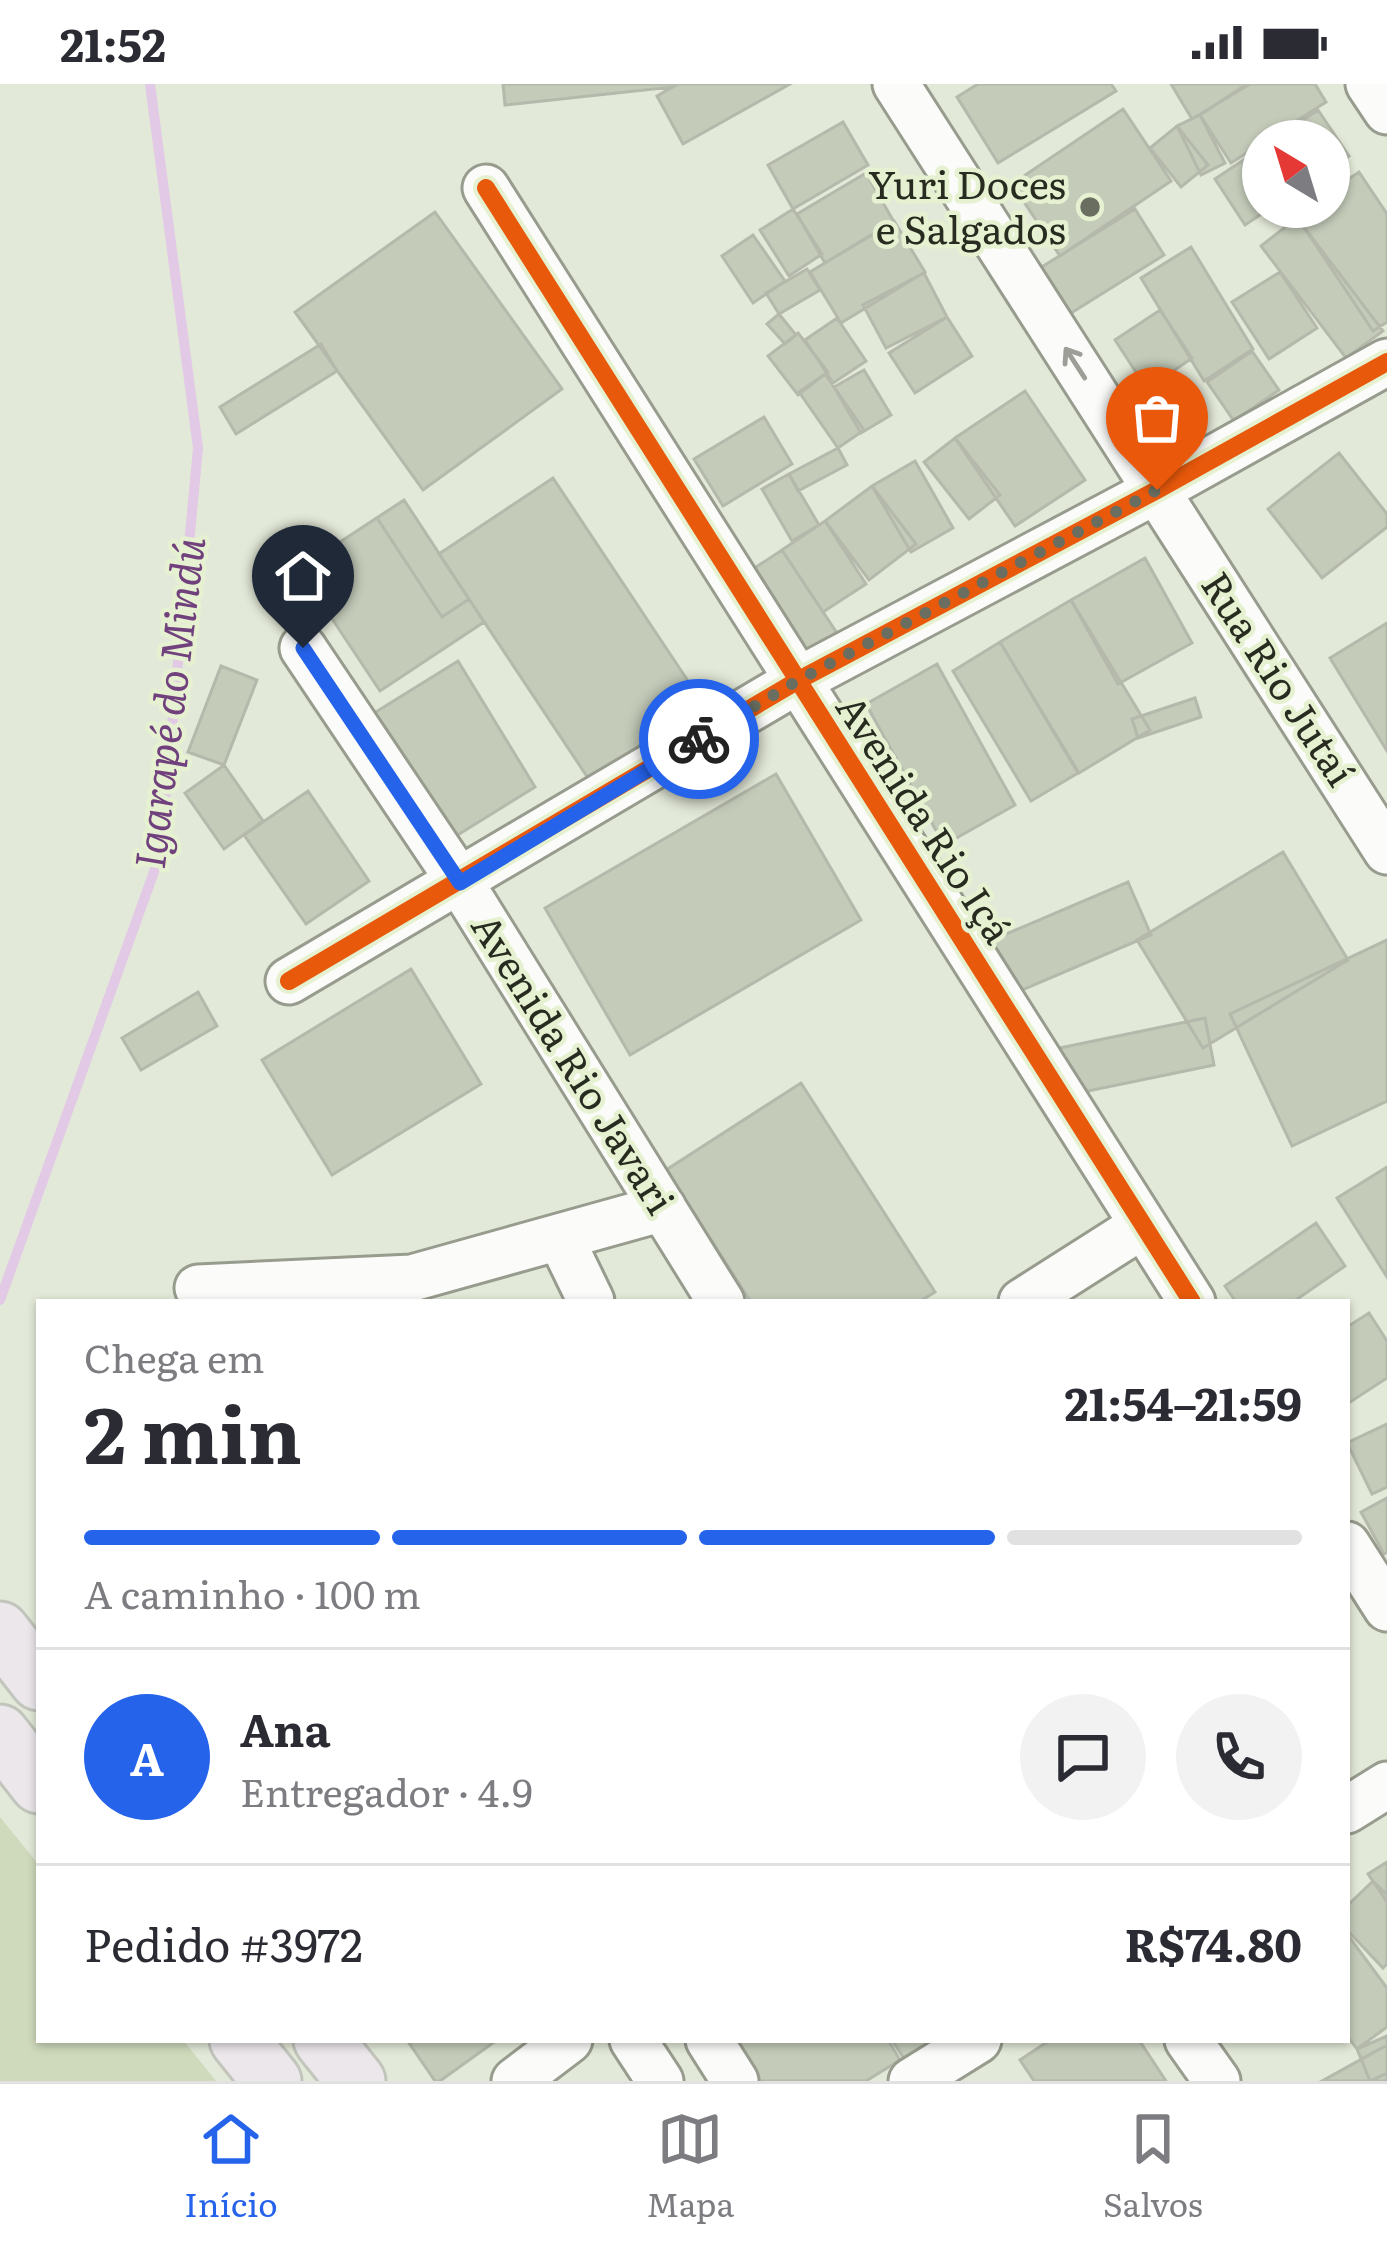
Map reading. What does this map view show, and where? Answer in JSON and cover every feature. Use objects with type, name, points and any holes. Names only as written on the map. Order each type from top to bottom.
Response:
[{"type":"main road","points":[[1,1734],[36,1780]]},
{"type":"main road","points":[[241,2043],[272,2081]]},
{"type":"main road","points":[[325,2043],[356,2081]]},
{"type":"street","name":"Rua Rio Jutaí","points":[[896,84],[1387,851]]},
{"type":"street","points":[[1369,84],[1387,111]]},
{"type":"street","name":"Avenida Rio Içá","points":[[486,188],[1190,1299]]},
{"type":"street","points":[[289,981],[797,681],[1387,362]]},
{"type":"street","name":"Avenida Rio Javari","points":[[303,648],[460,883],[719,1299]]},
{"type":"street","points":[[198,1288],[415,1290],[560,1237],[663,1208]]},
{"type":"street","points":[[1027,1299],[1143,1225]]},
{"type":"street","points":[[560,1237],[590,1299]]},
{"type":"street","points":[[1350,1550],[1387,1608]]},
{"type":"street","points":[[1350,1808],[1387,1785]]},
{"type":"street","points":[[515,2081],[565,2043]]},
{"type":"street","points":[[635,2043],[660,2081]]},
{"type":"street","points":[[711,2043],[736,2081]]},
{"type":"street","points":[[912,2081],[973,2043]]},
{"type":"street","points":[[1190,2043],[1217,2081]]},
{"type":"green space","points":[[0,1817],[36,1861],[36,2043],[185,2043],[216,2081],[0,2081]]},
{"type":"building","points":[[503,84],[673,84],[673,87],[505,105]]},
{"type":"building","points":[[678,84],[790,84],[683,144],[657,96]]},
{"type":"building","points":[[978,84],[1111,84],[1116,91],[998,163],[957,97]]},
{"type":"building","points":[[1171,84],[1250,84],[1192,119]]},
{"type":"building","points":[[1247,84],[1315,84],[1326,102],[1298,120],[1242,120],[1242,156],[1231,163],[1200,115]]},
{"type":"building","points":[[1123,109],[1171,181],[1060,256],[1012,184]]},
{"type":"building","points":[[1318,110],[1325,120],[1303,120]]},
{"type":"building","points":[[1200,115],[1225,163],[1201,175],[1177,126]]},
{"type":"building","points":[[843,122],[868,165],[793,209],[768,165]]},
{"type":"building","points":[[1177,126],[1208,165],[1181,187],[1150,148]]},
{"type":"building","points":[[1242,161],[1242,220],[1215,179]]},
{"type":"building","points":[[1359,172],[1387,214],[1387,322],[1373,331],[1304,228],[1350,228],[1350,178]]},
{"type":"building","points":[[866,173],[894,222],[825,263],[797,214]]},
{"type":"building","points":[[793,209],[822,254],[789,276],[760,230]]},
{"type":"building","points":[[1135,209],[1164,255],[1068,315],[1040,268]]},
{"type":"building","points":[[435,212],[562,389],[423,490],[295,312]]},
{"type":"building","points":[[894,221],[925,272],[841,323],[810,272]]},
{"type":"building","points":[[1284,228],[1305,228],[1383,331],[1346,358],[1261,246]]},
{"type":"building","points":[[753,235],[785,281],[753,303],[722,256]]},
{"type":"building","points":[[1191,247],[1253,349],[1204,381],[1141,278]]},
{"type":"building","points":[[807,269],[820,290],[779,314],[766,293]]},
{"type":"building","points":[[1280,272],[1317,328],[1269,359],[1232,302]]},
{"type":"building","points":[[924,273],[947,317],[886,348],[863,305]]},
{"type":"building","points":[[1160,310],[1192,358],[1147,389],[1115,340]]},
{"type":"building","points":[[779,314],[796,335],[785,344],[767,324]]},
{"type":"building","points":[[947,317],[972,356],[915,393],[889,353]]},
{"type":"building","points":[[837,318],[866,361],[833,383],[805,340]]},
{"type":"building","points":[[798,333],[828,372],[798,395],[768,356]]},
{"type":"building","points":[[321,344],[337,371],[236,434],[220,407]]},
{"type":"building","points":[[1252,351],[1279,390],[1234,421],[1207,382]]},
{"type":"building","points":[[864,370],[891,415],[861,433],[834,387]]},
{"type":"building","points":[[825,374],[864,430],[838,448],[799,392]]},
{"type":"building","points":[[1025,391],[1085,480],[1015,526],[955,438]]},
{"type":"building","points":[[764,417],[792,464],[723,506],[694,459]]},
{"type":"building","points":[[955,438],[1000,495],[969,519],[924,462]]},
{"type":"building","points":[[838,448],[847,465],[798,491],[789,474]]},
{"type":"building","points":[[1339,453],[1387,514],[1387,527],[1322,578],[1268,509]]},
{"type":"building","points":[[915,461],[953,528],[911,552],[872,486]]},
{"type":"building","points":[[789,474],[819,525],[792,541],[762,489]]},
{"type":"building","points":[[553,478],[704,705],[590,781],[439,554]]},
{"type":"building","points":[[872,486],[916,544],[869,580],[825,521]]},
{"type":"building","points":[[404,500],[469,599],[442,617],[377,518]]},
{"type":"building","points":[[404,500],[484,622],[380,691],[299,569]]},
{"type":"building","points":[[825,521],[866,584],[823,612],[782,550]]},
{"type":"building","points":[[782,550],[837,633],[793,662],[738,579]]},
{"type":"building","points":[[1145,558],[1192,643],[1118,684],[1071,600]]},
{"type":"building","points":[[1071,600],[1150,730],[1079,773],[1000,642]]},
{"type":"building","points":[[1387,623],[1387,751],[1330,658]]},
{"type":"building","points":[[1000,642],[1078,773],[1031,801],[953,671]]},
{"type":"building","points":[[458,661],[535,787],[448,841],[371,715]]},
{"type":"building","points":[[937,664],[1015,805],[944,845],[866,704]]},
{"type":"building","points":[[221,666],[257,680],[224,765],[188,752]]},
{"type":"building","points":[[1195,698],[1201,717],[1138,738],[1132,719]]},
{"type":"building","points":[[224,765],[263,821],[224,849],[185,793]]},
{"type":"building","points":[[776,774],[861,920],[630,1055],[545,908]]},
{"type":"building","points":[[308,791],[369,881],[306,924],[244,835]]},
{"type":"building","points":[[1283,852],[1348,960],[1203,1048],[1137,940]]},
{"type":"building","points":[[1128,882],[1151,935],[1008,996],[985,943]]},
{"type":"building","points":[[1387,940],[1387,1101],[1292,1146],[1230,1014]]},
{"type":"building","points":[[411,969],[481,1084],[332,1175],[262,1060]]},
{"type":"building","points":[[198,992],[217,1026],[141,1070],[122,1038]]},
{"type":"building","points":[[1205,1018],[1214,1065],[1059,1097],[1050,1050]]},
{"type":"building","points":[[801,1083],[935,1292],[924,1299],[749,1299],[666,1170]]},
{"type":"building","points":[[1387,1167],[1387,1277],[1337,1198]]},
{"type":"building","points":[[1316,1223],[1345,1266],[1297,1299],[1234,1299],[1225,1286]]},
{"type":"building","points":[[1369,1313],[1387,1341],[1387,1378],[1350,1402],[1350,1325]]},
{"type":"building","points":[[1387,1424],[1387,1487],[1372,1494],[1350,1442]]},
{"type":"building","points":[[1387,1498],[1387,1552],[1384,1554],[1361,1512]]},
{"type":"building","points":[[1387,1862],[1387,1902],[1368,1874]]},
{"type":"building","points":[[1373,1881],[1387,1895],[1387,1964],[1383,1968],[1350,1933],[1350,1903]]},
{"type":"building","points":[[1350,1938],[1387,1988],[1387,2027],[1357,2049],[1350,2040]]},
{"type":"building","points":[[1387,2036],[1387,2073],[1370,2081],[1357,2049]]},
{"type":"building","points":[[409,2043],[493,2043],[440,2081],[435,2081]]},
{"type":"building","points":[[734,2043],[890,2043],[900,2060],[866,2081],[757,2081]]},
{"type":"building","points":[[894,2043],[950,2043],[910,2068]]},
{"type":"building","points":[[1046,2043],[1141,2043],[1166,2081],[1034,2081],[1020,2060]]},
{"type":"building","points":[[1387,2045],[1387,2081],[1322,2081]]},
{"type":"waterway","name":"Igarapé do Mindú","points":[[0,1300],[160,855],[198,448],[150,84]]},
{"type":"cycle path","points":[[486,188],[1190,1299]]},
{"type":"cycle path","points":[[289,981],[797,681],[1387,362]]},
{"type":"way so far","points":[[699,739],[797,681],[1157,490]]},
{"type":"place","name":"Yuri Doces e Salgados","points":[[1090,207]]},
{"type":"route","points":[[303,648],[460,883],[699,739]]}]
